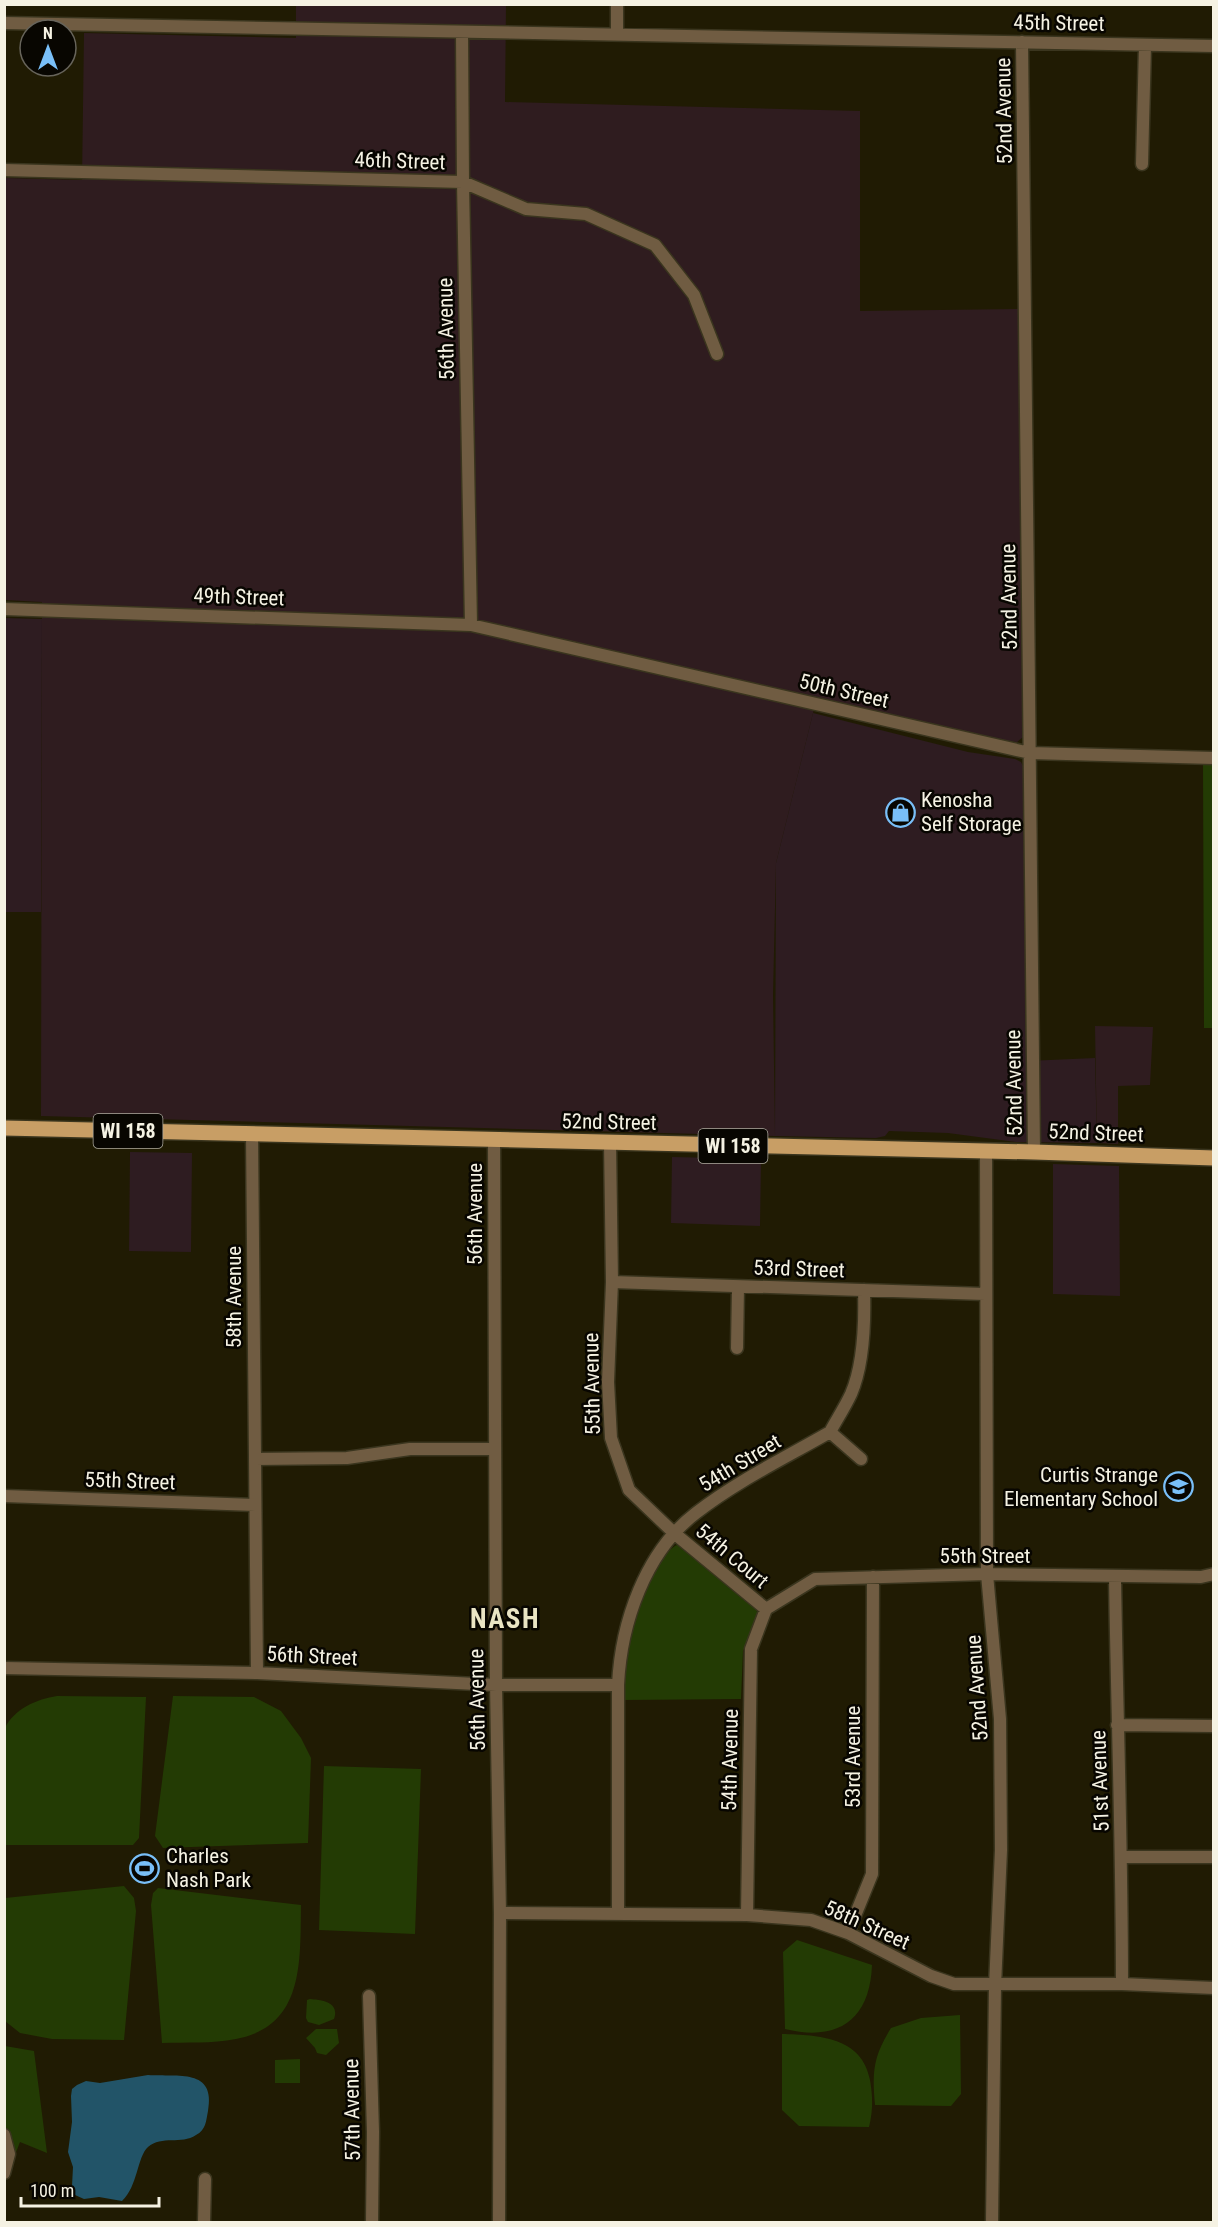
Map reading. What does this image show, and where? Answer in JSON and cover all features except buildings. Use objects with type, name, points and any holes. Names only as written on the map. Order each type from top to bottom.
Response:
[{"type":"main road","name":"52nd Street","points":[[4,1128],[494,1141],[986,1150],[1214,1158]]},
{"type":"street","points":[[617,4],[617,34]]},
{"type":"street","name":"45th Street","points":[[4,23],[1214,46]]},
{"type":"street","name":"56th Avenue","points":[[462,32],[471,625]]},
{"type":"street","name":"52nd Avenue","points":[[1022,42],[1034,1152]]},
{"type":"street","points":[[1142,164],[1145,45]]},
{"type":"street","name":"46th Street","points":[[4,171],[463,182],[526,209],[586,214],[655,245],[694,295],[717,354]]},
{"type":"street","name":"49th Street","points":[[4,609],[471,625]]},
{"type":"street","name":"50th Street","points":[[471,625],[1030,753],[1214,758]]},
{"type":"street","name":"58th Avenue","points":[[252,1134],[257,1673]]},
{"type":"street","name":"56th Avenue","points":[[494,1141],[496,1685],[500,1913],[499,2223]]},
{"type":"street","name":"55th Avenue","points":[[610,1143],[612,1282],[608,1382],[611,1438],[629,1490],[674,1533]]},
{"type":"street","name":"52nd Avenue","points":[[986,1150],[987,1574],[1000,1719],[1001,1850],[995,1986],[992,2223]]},
{"type":"street","name":"53rd Street","points":[[612,1282],[985,1294]]},
{"type":"street","points":[[737,1348],[738,1287]]},
{"type":"street","points":[[861,1459],[830,1432],[852,1392],[865,1332],[864,1290]]},
{"type":"street","name":"54th Street","points":[[674,1533],[694,1514],[731,1488],[830,1432]]},
{"type":"street","points":[[255,1460],[347,1458],[410,1449],[495,1449]]},
{"type":"street","name":"55th Street","points":[[4,1496],[255,1505]]},
{"type":"street","points":[[618,1913],[618,1684],[622,1648],[637,1595],[654,1563],[674,1533]]},
{"type":"street","name":"54th Court","points":[[674,1533],[766,1609]]},
{"type":"street","name":"55th Street","points":[[766,1609],[815,1579],[987,1574],[1115,1577],[1214,1574]]},
{"type":"street","name":"53rd Avenue","points":[[848,1933],[872,1874],[873,1576]]},
{"type":"street","name":"51st Avenue","points":[[1115,1577],[1122,1857],[1122,1984]]},
{"type":"street","name":"54th Avenue","points":[[747,1914],[751,1649],[766,1609]]},
{"type":"street","name":"56th Street","points":[[4,1668],[257,1673],[496,1685],[618,1684]]},
{"type":"street","points":[[1117,1725],[1214,1726]]},
{"type":"street","points":[[1122,1857],[1214,1857]]},
{"type":"street","name":"58th Street","points":[[500,1913],[747,1914],[811,1920],[848,1933],[931,1976],[954,1984],[995,1986],[1122,1984],[1214,1988]]},
{"type":"street","name":"57th Avenue","points":[[369,1996],[373,2132],[372,2223]]},
{"type":"street","points":[[4,2135],[9,2154],[4,2173]]},
{"type":"street","points":[[204,2223],[205,2179]]},
{"type":"shaded area","points":[[296,5],[506,5],[505,102],[860,111],[860,311],[1018,309],[1023,737],[1017,742],[1004,741],[817,697],[776,863],[773,995],[775,1136],[41,1116],[42,602],[5,600],[5,178],[82,180],[84,33],[296,38]]},
{"type":"shaded area","points":[[5,618],[42,619],[41,912],[5,912]]},
{"type":"shaded area","points":[[813,713],[968,752],[1015,759],[1021,762],[1024,768],[1027,1061],[1095,1058],[1097,1143],[1016,1142],[948,1133],[889,1131],[885,1136],[876,1138],[775,1136],[776,863]]},
{"type":"shaded area","points":[[1095,1026],[1153,1027],[1150,1085],[1118,1086],[1118,1144],[1097,1143]]},
{"type":"shaded area","points":[[130,1152],[192,1153],[191,1252],[129,1251]]},
{"type":"shaded area","points":[[672,1157],[761,1159],[760,1226],[671,1223]]},
{"type":"shaded area","points":[[1053,1164],[1119,1166],[1120,1296],[1053,1294]]},
{"type":"green space","points":[[1203,765],[1214,765],[1213,1028],[1204,1028]]},
{"type":"green space","points":[[680,1544],[754,1607],[759,1614],[743,1651],[741,1699],[623,1700],[626,1651],[636,1613],[656,1569],[672,1548]]},
{"type":"green space","points":[[57,1696],[146,1697],[139,1838],[133,1845],[5,1845],[5,1728],[20,1710]]},
{"type":"green space","points":[[173,1696],[254,1697],[281,1711],[301,1738],[311,1758],[308,1843],[163,1848],[155,1836]]},
{"type":"green space","points":[[324,1766],[421,1769],[415,1934],[319,1930]]},
{"type":"green space","points":[[124,1886],[134,1898],[136,1911],[124,2040],[52,2039],[20,2033],[5,2021],[5,1898]]},
{"type":"green space","points":[[158,1888],[301,1905],[300,1948],[294,1988],[287,2006],[275,2020],[259,2032],[227,2041],[162,2043],[151,1905],[153,1893]]},
{"type":"green space","points":[[797,1940],[872,1965],[870,1984],[858,2013],[835,2029],[804,2032],[785,2029],[783,1952]]},
{"type":"green space","points":[[307,2000],[332,2005],[335,2013],[334,2019],[319,2025],[308,2022],[306,2018]]},
{"type":"green space","points":[[960,2015],[961,2094],[951,2106],[875,2105],[875,2065],[880,2048],[891,2028],[921,2018]]},
{"type":"green space","points":[[316,2029],[337,2029],[339,2043],[326,2055],[317,2053],[306,2038]]},
{"type":"green space","points":[[782,2034],[837,2041],[858,2055],[865,2066],[871,2086],[872,2110],[869,2127],[799,2126],[782,2110]]},
{"type":"green space","points":[[5,2046],[34,2051],[47,2153],[20,2142],[5,2181]]},
{"type":"green space","points":[[300,2059],[300,2083],[275,2083],[275,2060]]},
{"type":"water","points":[[148,2075],[182,2076],[200,2081],[209,2097],[204,2128],[190,2138],[159,2141],[148,2147],[131,2188],[122,2201],[99,2197],[84,2199],[75,2195],[72,2186],[73,2167],[68,2152],[72,2122],[72,2089],[86,2081],[100,2083]]},
{"type":"place","name":"Kenosha Self Storage","points":[[900,812]]},
{"type":"place","name":"Curtis Strange Elementary School","points":[[1179,1487]]},
{"type":"place","name":"Charles Nash Park","points":[[145,1868]]},
{"type":"district","name":"NASH","points":[[505,1619]]}]
